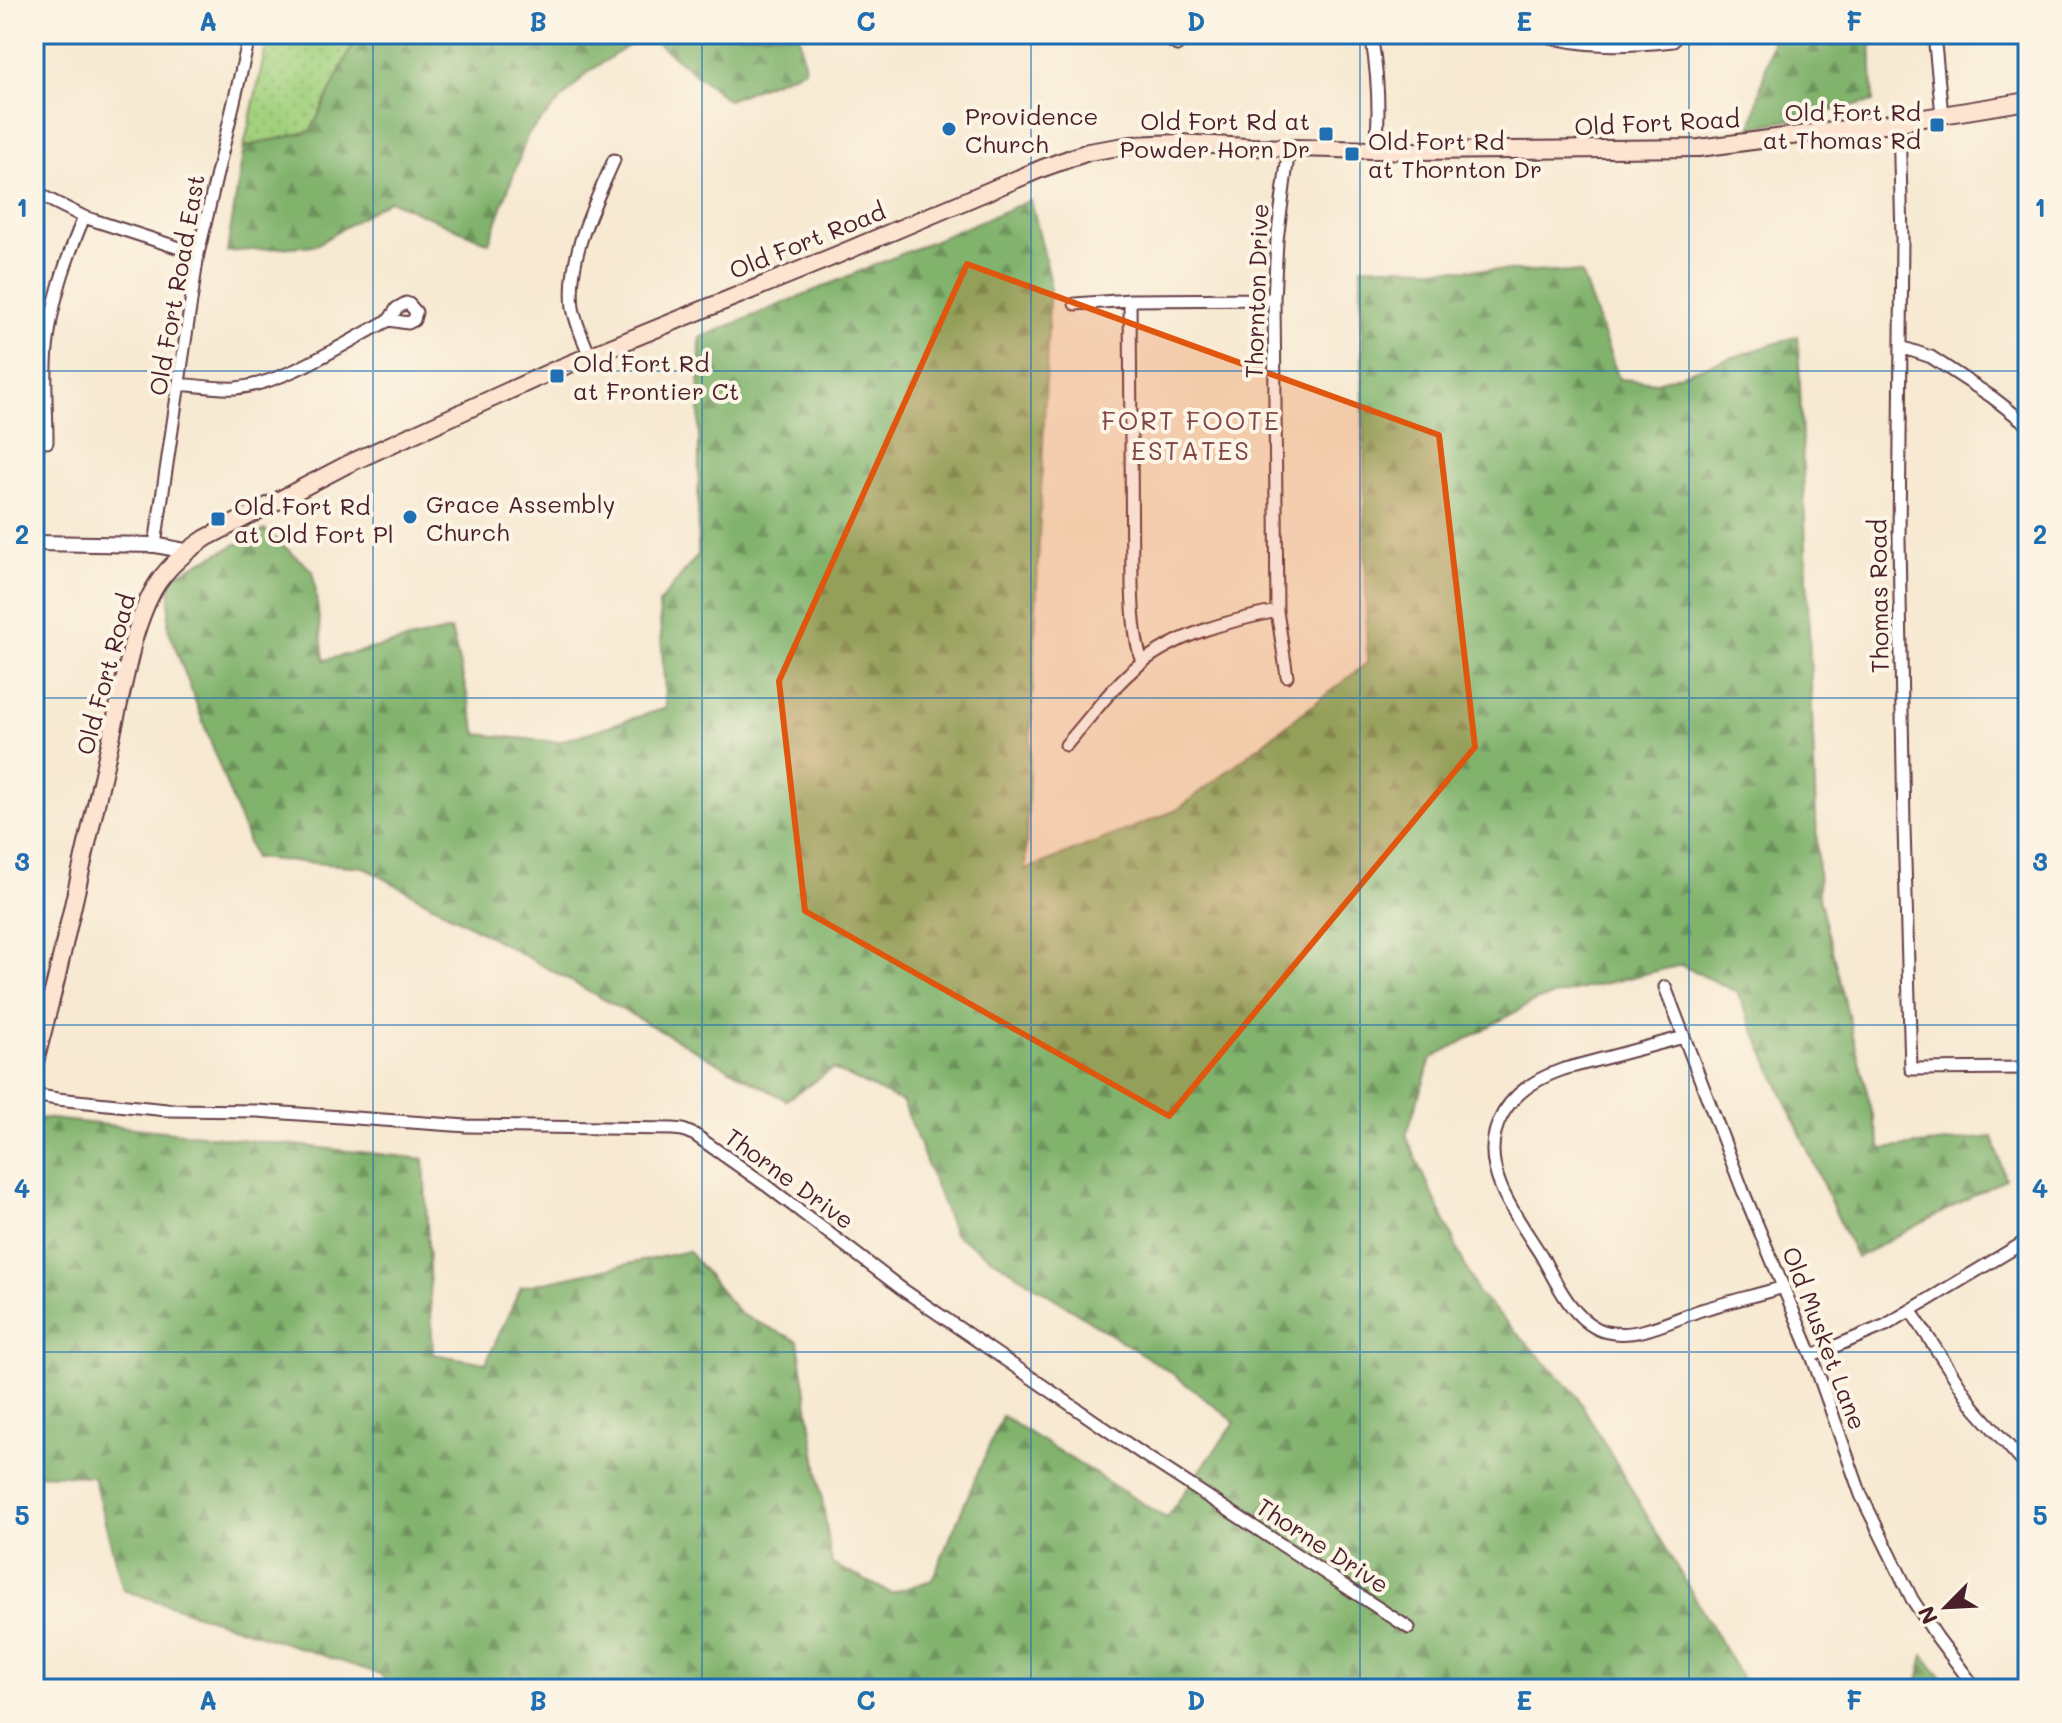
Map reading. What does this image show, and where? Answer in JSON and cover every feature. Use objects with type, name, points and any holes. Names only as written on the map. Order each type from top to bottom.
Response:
[{"type":"main road","name":"Old Fort Road","points":[[34,1066],[139,622],[157,582],[186,551],[348,464],[589,354],[1088,152],[1131,145],[1180,143],[1376,150],[1699,148],[1899,122],[2028,101]]},
{"type":"street","name":"Old Fort Road East","points":[[155,545],[198,254],[250,34]]},
{"type":"street","points":[[1160,34],[1177,45]]},
{"type":"street","points":[[1376,150],[1379,104],[1370,37],[1392,34]]},
{"type":"street","points":[[1540,34],[1592,45],[1632,46],[1673,41]]},
{"type":"street","points":[[1934,34],[1942,115]]},
{"type":"street","name":"Thomas Road","points":[[1899,122],[1902,238],[1899,571],[1911,1069],[2028,1068]]},
{"type":"street","name":"Thornton Drive","points":[[1287,676],[1277,611],[1274,299],[1277,240],[1289,148]]},
{"type":"street","points":[[589,354],[575,318],[572,291],[574,271],[581,240],[614,160]]},
{"type":"street","points":[[34,192],[84,217],[198,254]]},
{"type":"street","points":[[47,442],[47,349],[53,307],[84,217]]},
{"type":"street","points":[[1075,304],[1130,300],[1274,299]]},
{"type":"street","points":[[1130,300],[1132,586],[1134,622],[1142,662]]},
{"type":"street","points":[[180,384],[237,388],[265,382],[389,320]]},
{"type":"street","points":[[1901,347],[1931,357],[2028,425]]},
{"type":"street","points":[[34,543],[155,545],[186,551]]},
{"type":"street","points":[[1066,745],[1117,685],[1142,662],[1215,626],[1277,611]]},
{"type":"street","name":"Old Musket Lane","points":[[1665,987],[1743,1191],[1812,1356],[1861,1495],[1920,1612],[1976,1689]]},
{"type":"street","points":[[1684,1037],[1564,1069],[1547,1075],[1524,1090],[1497,1121],[1493,1146],[1500,1185],[1565,1295],[1580,1316],[1593,1327],[1607,1332],[1639,1331],[1784,1287]]},
{"type":"street","name":"Thorne Drive","points":[[34,1095],[167,1110],[257,1111],[467,1126],[683,1130],[695,1135],[766,1185],[902,1289],[1144,1455],[1409,1628]]},
{"type":"street","points":[[1812,1356],[1886,1325],[2028,1240]]},
{"type":"street","points":[[1911,1311],[1974,1407],[2028,1468]]},
{"type":"highlighted area","points":[[967,264],[1439,435],[1475,747],[1169,1116],[805,911],[779,681]]},
{"type":"green space","points":[[269,34],[358,34],[311,131],[244,147]]},
{"type":"green space","points":[[358,34],[646,34],[587,73],[528,134],[489,243],[389,200],[316,245],[227,252],[244,147],[311,131]]},
{"type":"green space","points":[[646,34],[799,34],[805,69],[728,100]]},
{"type":"green space","points":[[1769,34],[1871,34],[1873,102],[1751,128],[1773,38]]},
{"type":"green space","points":[[1031,200],[1050,279],[1025,870],[1177,810],[1367,663],[1361,266],[1581,273],[1619,379],[1657,382],[1798,336],[1819,897],[1881,1149],[1993,1137],[2005,1179],[1856,1258],[1737,992],[1681,965],[1537,1000],[1431,1059],[1406,1136],[1477,1292],[1575,1393],[1748,1689],[392,1689],[380,1674],[123,1590],[93,1476],[34,1474],[34,1131],[42,1118],[424,1159],[433,1354],[486,1363],[521,1287],[688,1251],[740,1314],[798,1341],[832,1564],[891,1593],[932,1580],[1002,1416],[1166,1518],[1235,1422],[1173,1374],[954,1234],[903,1102],[833,1069],[786,1100],[364,867],[254,858],[168,628],[171,577],[265,530],[313,571],[324,660],[451,630],[477,734],[558,742],[666,708],[659,603],[698,555],[700,338]]},
{"type":"green space","points":[[1924,1655],[1951,1689],[1916,1689]]},
{"type":"place","name":"Old Fort Rd at Thomas Rd","points":[[1937,125]]},
{"type":"place","name":"Providence Church","points":[[949,129]]},
{"type":"place","name":"Old Fort Rd at Powder Horn Dr","points":[[1326,134]]},
{"type":"place","name":"Old Fort Rd at Thornton Dr","points":[[1352,154]]},
{"type":"place","name":"Old Fort Rd at Frontier Ct","points":[[557,376]]},
{"type":"place","name":"Grace Assembly Church","points":[[410,517]]},
{"type":"place","name":"Old Fort Rd at Old Fort Pl","points":[[218,519]]},
{"type":"district","name":"FORT FOOTE ESTATES","points":[[1191,435]]}]
